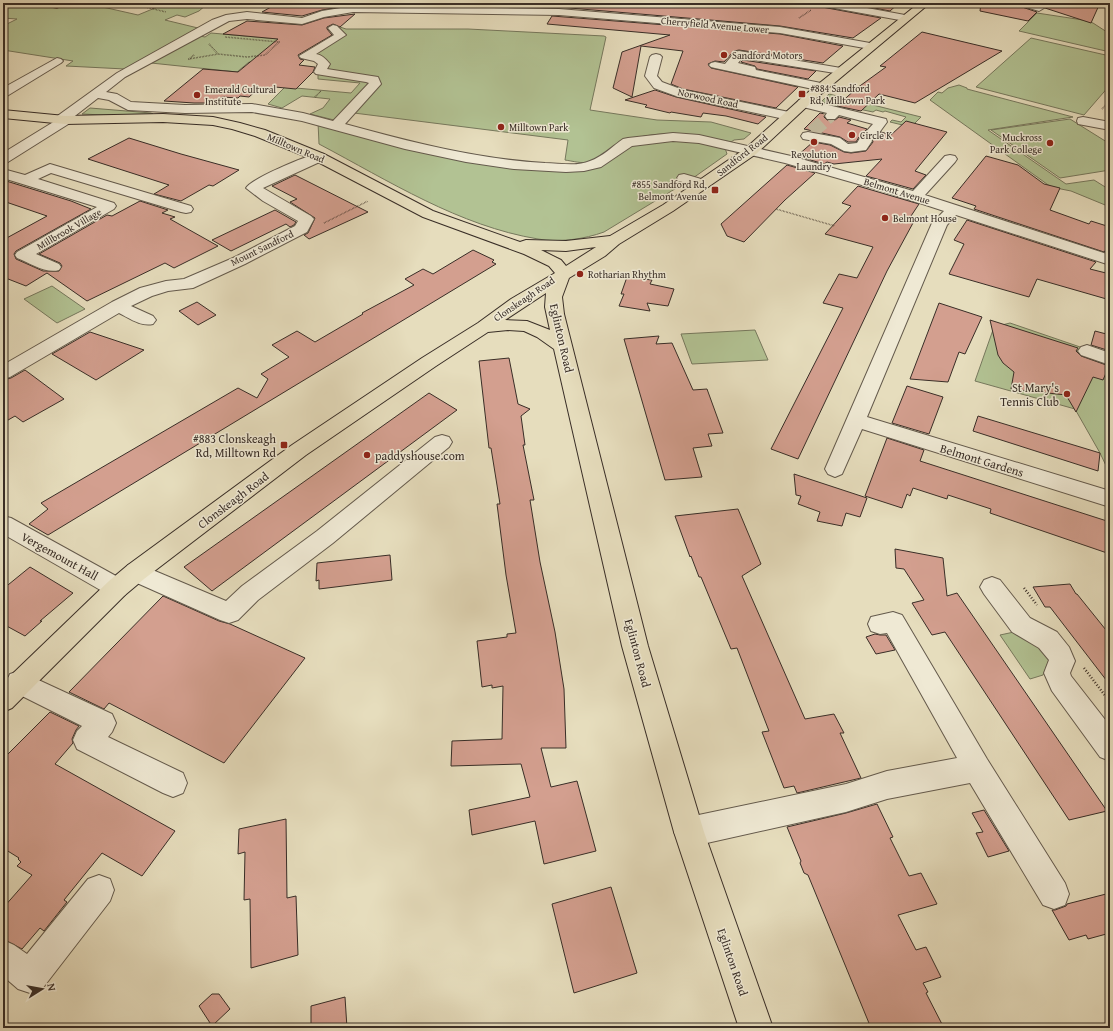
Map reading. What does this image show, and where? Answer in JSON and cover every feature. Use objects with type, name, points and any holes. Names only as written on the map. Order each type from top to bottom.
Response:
[{"type":"main road","name":"Sandford Road","points":[[564,273],[598,253],[613,241],[751,152],[803,103],[870,46],[925,3]]},
{"type":"main road","name":"Milltown Road","points":[[3,114],[59,120],[163,118],[213,121],[260,133],[320,157],[428,214],[517,245],[550,260],[564,273]]},
{"type":"main road","points":[[517,245],[566,246],[613,241]]},
{"type":"main road","name":"Clonskeagh Road","points":[[11,691],[117,588],[136,572],[299,450],[564,273]]},
{"type":"main road","name":"Eglinton Road","points":[[564,273],[552,296],[555,314],[635,646],[689,832],[756,1028]]},
{"type":"main road","name":"Clonskeagh Road","points":[[484,327],[520,324],[536,328],[563,347]]},
{"type":"street","points":[[325,3],[357,9]]},
{"type":"street","points":[[448,3],[462,4],[464,11]]},
{"type":"street","points":[[823,3],[905,18]]},
{"type":"street","points":[[1023,3],[1039,8]]},
{"type":"street","points":[[3,159],[96,94],[120,75],[223,18],[235,16],[305,20],[321,14],[357,9]]},
{"type":"street","name":"Cherryfield Avenue Lower","points":[[357,9],[559,12],[780,30],[870,46]]},
{"type":"street","points":[[201,19],[216,22]]},
{"type":"street","points":[[333,28],[340,35],[305,56],[322,60],[324,64],[320,72],[366,78],[374,80],[375,84],[336,126]]},
{"type":"street","points":[[749,72],[751,69],[730,65],[739,54],[841,71]]},
{"type":"street","name":"Norwood Road","points":[[656,56],[651,76],[658,85],[680,93],[789,116]]},
{"type":"street","points":[[3,93],[57,61]]},
{"type":"street","points":[[714,65],[822,87]]},
{"type":"street","name":"Belmont Avenue","points":[[96,94],[113,97],[128,106],[185,109],[252,108],[303,117],[405,145],[466,158],[514,165],[558,168],[584,167],[596,164],[628,142],[660,138],[699,139],[786,159],[828,171],[916,197],[1110,260]]},
{"type":"street","points":[[776,128],[810,134],[835,141],[844,147],[851,148],[861,147],[881,122],[834,113],[803,103]]},
{"type":"street","points":[[3,150],[59,120]]},
{"type":"street","points":[[1083,121],[1110,126]]},
{"type":"street","name":"Mount Sandford","points":[[3,373],[118,306],[146,292],[166,286],[187,284],[239,261],[302,229],[306,219],[268,198],[254,188],[269,179],[320,157]]},
{"type":"street","points":[[916,197],[950,159]]},
{"type":"street","points":[[26,180],[50,168],[186,209]]},
{"type":"street","name":"Millbrook Village","points":[[3,172],[109,206]]},
{"type":"street","points":[[684,178],[703,184]]},
{"type":"street","points":[[109,206],[132,193]]},
{"type":"street","name":"Millbrook Village","points":[[53,267],[23,255],[109,206]]},
{"type":"street","points":[[835,469],[940,223],[954,209]]},
{"type":"street","points":[[118,306],[146,320]]},
{"type":"street","points":[[1087,351],[1110,359]]},
{"type":"street","name":"Belmont Gardens","points":[[855,420],[1110,499]]},
{"type":"street","points":[[136,572],[229,613],[250,593],[325,537],[442,442]]},
{"type":"street","name":"Vergemount Hall","points":[[3,524],[117,588]]},
{"type":"street","points":[[992,587],[1021,625],[1048,640],[1060,656],[1062,661],[1057,673],[1061,683],[1110,748]]},
{"type":"street","points":[[880,624],[893,622],[977,768],[1054,894]]},
{"type":"street","points":[[11,691],[103,723],[87,740],[173,782]]},
{"type":"street","points":[[689,832],[846,798],[887,785],[977,768]]},
{"type":"street","points":[[3,956],[30,977],[99,890]]},
{"type":"path","points":[[3,9],[14,3]]},
{"type":"path","points":[[100,3],[133,4],[166,12]]},
{"type":"path","points":[[148,8],[159,3]]},
{"type":"path","points":[[799,18],[812,9]]},
{"type":"path","points":[[194,54],[189,59],[218,54],[247,57],[265,55],[279,42],[221,37]]},
{"type":"path","points":[[207,42],[218,54]]},
{"type":"path","points":[[316,97],[321,91]]},
{"type":"path","points":[[304,224],[320,224],[372,199]]},
{"type":"path","points":[[776,209],[835,226]]},
{"type":"green space","points":[[3,3],[85,3],[138,15],[167,3],[201,3],[201,5],[206,5],[199,11],[185,17],[177,15],[165,20],[198,28],[125,69],[66,66],[73,61],[3,50],[3,26],[17,19],[3,18]]},
{"type":"green space","points":[[527,3],[561,3],[554,9],[523,6]]},
{"type":"green space","points":[[1037,13],[1093,23],[1110,34],[1110,52],[1019,31]]},
{"type":"green space","points":[[337,26],[346,29],[468,29],[604,36],[606,37],[590,110],[657,120],[711,122],[751,133],[744,139],[734,140],[731,142],[682,134],[657,134],[645,136],[627,141],[590,162],[581,163],[565,160],[568,140],[346,112],[338,121],[310,114],[323,108],[330,99],[302,96],[282,108],[268,104],[285,87],[351,93],[360,83],[318,79],[318,58],[311,55],[338,38],[333,27]]},
{"type":"green space","points":[[211,33],[291,40],[255,62],[249,62],[237,72],[151,63],[200,36],[205,37]]},
{"type":"green space","points":[[1031,38],[1110,56],[1110,85],[1084,115],[976,87]]},
{"type":"green space","points":[[959,85],[967,89],[1073,117],[988,130],[1066,184],[1094,180],[1110,190],[1110,207],[1071,191],[1051,187],[930,100],[938,92],[942,93],[948,88]]},
{"type":"green space","points":[[829,94],[921,117],[911,127],[890,122],[892,120],[901,122],[906,117],[885,111],[883,112],[876,110],[873,112],[849,107],[846,110],[831,107],[822,101]]},
{"type":"green space","points":[[90,108],[151,113],[153,114],[82,114]]},
{"type":"green space","points":[[1070,119],[1110,144],[1110,170],[1060,178],[991,130]]},
{"type":"green space","points":[[318,122],[405,147],[580,170],[630,146],[680,139],[725,148],[727,154],[693,178],[604,232],[588,237],[554,241],[509,233],[480,224],[452,213],[398,187],[319,144]]},
{"type":"green space","points":[[52,286],[85,309],[57,323],[24,299]]},
{"type":"green space","name":"St Mary's Tennis Club","points":[[1010,323],[1086,349],[1110,362],[1110,474],[1075,409],[975,381],[994,327]]},
{"type":"green space","points":[[755,330],[768,360],[692,364],[681,334]]},
{"type":"green space","points":[[1014,632],[1041,644],[1050,657],[1043,675],[1030,679],[1000,635]]},
{"type":"building","points":[[278,3],[366,3],[365,5],[353,5],[322,10],[302,16],[262,12]]},
{"type":"building","points":[[561,3],[600,3],[643,6],[643,3],[779,3],[822,7],[881,18],[853,38],[780,26],[558,7]]},
{"type":"building","points":[[848,3],[899,3],[890,11]]},
{"type":"building","points":[[981,3],[1017,3],[1019,6],[1037,12],[1028,21],[980,11]]},
{"type":"building","points":[[1039,3],[1100,3],[1091,23],[1045,8]]},
{"type":"building","points":[[355,14],[340,27],[333,24],[327,27],[332,35],[298,55],[300,59],[304,60],[299,65],[315,67],[313,72],[296,89],[275,87],[273,89],[259,88],[249,97],[222,97],[214,103],[164,101],[203,69],[238,72],[278,39],[223,34],[247,21],[302,25],[324,18]]},
{"type":"building","points":[[552,16],[780,34],[843,46],[823,63],[739,50],[734,51],[724,62],[715,61],[708,64],[711,68],[798,87],[776,108],[683,89],[671,84],[683,51],[641,46],[632,97],[613,88],[622,52],[670,35],[547,24]]},
{"type":"building","points":[[922,32],[1002,51],[915,103],[879,94],[861,111],[837,106],[857,88],[886,67],[880,66]]},
{"type":"building","points":[[743,60],[816,71],[808,79],[757,69],[755,66],[741,62]]},
{"type":"building","points":[[655,90],[676,97],[766,117],[758,124],[726,116],[703,113],[701,117],[670,113],[645,107],[647,105],[625,100]]},
{"type":"building","points":[[820,113],[825,114],[824,117],[827,120],[835,120],[839,117],[851,120],[847,123],[867,129],[862,134],[864,136],[859,137],[856,142],[848,142],[840,137],[804,129]]},
{"type":"building","points":[[906,121],[947,132],[915,171],[926,175],[913,189],[866,176],[882,159],[834,164],[827,162],[824,164],[797,156],[813,142],[830,145],[844,152],[851,153],[866,151],[873,142],[872,138],[877,138],[881,132],[891,135]]},
{"type":"building","points":[[129,138],[239,170],[213,186],[209,185],[181,201],[154,194],[169,185],[88,159]]},
{"type":"building","points":[[986,156],[1018,165],[1044,184],[1060,188],[1050,210],[1089,224],[1091,221],[1110,227],[1110,245],[1104,252],[974,209],[976,206],[952,198]]},
{"type":"building","points":[[787,165],[815,173],[785,200],[744,242],[727,236],[721,224]]},
{"type":"building","points":[[295,175],[368,212],[309,239],[304,235],[308,233],[315,218],[290,202],[297,199],[272,186]]},
{"type":"building","points":[[3,180],[71,201],[91,209],[16,251],[14,254],[16,259],[43,271],[59,271],[62,266],[60,263],[39,254],[107,215],[112,216],[140,201],[168,210],[162,213],[175,217],[170,219],[218,246],[174,268],[165,263],[87,301],[47,273],[26,286],[3,277],[3,240],[47,216],[3,201]]},
{"type":"building","points":[[858,186],[919,204],[907,222],[913,223],[887,271],[798,459],[771,449],[843,308],[823,303],[839,274],[857,278],[873,247],[825,234],[851,206],[842,203]]},
{"type":"building","points":[[275,210],[296,222],[294,225],[290,227],[286,224],[231,251],[212,240]]},
{"type":"building","points":[[967,220],[1096,262],[1090,269],[1110,274],[1110,300],[1037,279],[1029,297],[949,274],[964,244],[954,240]]},
{"type":"building","points":[[473,250],[494,260],[492,262],[496,264],[48,535],[29,524],[48,509],[41,503],[238,388],[257,398],[268,379],[261,374],[289,357],[272,345],[297,331],[315,342],[363,314],[362,313],[414,285],[405,279],[423,269],[433,274]]},
{"type":"building","points":[[627,277],[652,280],[650,284],[674,289],[668,306],[647,303],[650,311],[619,306],[624,294],[621,294]]},
{"type":"building","points":[[197,302],[216,315],[198,325],[179,311]]},
{"type":"building","points":[[939,303],[982,317],[965,354],[959,352],[948,382],[910,379]]},
{"type":"building","points":[[990,320],[1078,348],[1076,351],[1081,356],[1109,366],[1103,380],[1093,377],[1076,412],[1066,395],[1011,389],[1014,372],[1003,363],[998,355]]},
{"type":"building","points":[[1095,331],[1110,335],[1110,351],[1091,345]]},
{"type":"building","points":[[90,332],[144,350],[96,380],[52,354]]},
{"type":"building","points":[[659,336],[656,344],[672,343],[693,390],[707,389],[723,433],[708,434],[712,446],[693,448],[702,477],[665,480],[624,339]]},
{"type":"building","points":[[509,358],[518,404],[530,409],[521,416],[525,445],[523,445],[534,500],[530,500],[540,562],[555,632],[564,689],[566,748],[541,748],[551,787],[577,781],[596,851],[544,864],[535,821],[472,835],[469,810],[530,797],[521,764],[451,766],[452,741],[502,739],[503,686],[492,688],[492,685],[482,687],[477,641],[507,637],[507,634],[516,633],[506,575],[497,504],[500,504],[491,448],[489,448],[479,361]]},
{"type":"building","points":[[25,370],[64,399],[23,422],[15,416],[3,423],[3,380],[11,378]]},
{"type":"building","points":[[907,386],[943,397],[929,434],[892,423]]},
{"type":"building","points":[[429,393],[457,410],[212,591],[184,567]]},
{"type":"building","points":[[978,416],[1100,453],[1098,471],[973,431]]},
{"type":"building","points":[[887,438],[924,450],[920,461],[1110,522],[1110,554],[990,513],[991,509],[948,495],[947,499],[913,488],[910,496],[907,494],[902,508],[865,496]]},
{"type":"building","points":[[794,474],[867,498],[860,517],[846,513],[842,526],[817,521],[820,512],[798,504],[801,496],[796,495]]},
{"type":"building","points":[[738,509],[761,564],[742,576],[805,719],[834,714],[844,733],[840,733],[861,778],[797,793],[794,786],[784,788],[762,732],[769,731],[737,648],[731,649],[701,577],[699,577],[691,556],[690,557],[675,516]]},
{"type":"building","points":[[895,549],[943,558],[947,596],[957,593],[1107,811],[1069,820],[945,632],[932,635],[912,603],[924,600],[904,569],[896,568]]},
{"type":"building","points":[[390,555],[392,580],[319,589],[319,580],[316,581],[317,563]]},
{"type":"building","points":[[30,567],[73,593],[25,636],[3,624],[3,589]]},
{"type":"building","points":[[1070,584],[1076,594],[1110,635],[1110,685],[1050,607],[1045,607],[1033,587]]},
{"type":"building","points":[[163,596],[305,658],[224,763],[109,703],[104,709],[69,692]]},
{"type":"building","points":[[875,634],[886,635],[895,650],[876,654],[866,637]]},
{"type":"building","points":[[50,712],[79,726],[72,739],[73,743],[55,764],[175,831],[142,876],[102,853],[64,900],[67,902],[44,931],[40,928],[22,949],[3,939],[3,908],[32,875],[17,866],[21,862],[18,859],[19,858],[3,848],[3,759]]},
{"type":"building","points":[[877,804],[893,837],[890,838],[909,876],[921,873],[937,904],[898,915],[916,950],[926,947],[941,977],[923,983],[928,992],[926,993],[944,1028],[871,1028],[808,875],[804,873],[800,863],[801,861],[787,827]]},
{"type":"building","points":[[984,810],[1009,851],[988,857],[976,833],[983,832],[972,813]]},
{"type":"building","points":[[286,819],[287,898],[296,896],[298,955],[251,968],[250,899],[244,900],[245,852],[238,854],[239,829]]},
{"type":"building","points":[[611,887],[637,973],[574,993],[552,904]]},
{"type":"building","points":[[1110,893],[1110,933],[1088,939],[1086,935],[1069,940],[1052,910],[1066,906],[1067,904]]},
{"type":"building","points":[[212,994],[219,994],[230,1009],[212,1026],[199,1006]]},
{"type":"building","points":[[345,997],[347,1028],[311,1028],[311,1006]]},
{"type":"tunnel","points":[[827,119],[831,116]]},
{"type":"tunnel","points":[[812,132],[828,118]]},
{"type":"place","name":"Sandford Motors","points":[[724,55]]},
{"type":"place","name":"#884 Sandford Rd, Milltown Park","points":[[802,94]]},
{"type":"place","name":"Emerald Cultural Institute","points":[[197,95]]},
{"type":"place","name":"Milltown Park","points":[[501,127]]},
{"type":"place","name":"Circle K","points":[[852,135]]},
{"type":"place","name":"Revolution Laundry","points":[[814,142]]},
{"type":"place","name":"Muckross Park College","points":[[1050,143]]},
{"type":"place","name":"#855 Sandford Rd, Belmont Avenue","points":[[715,190]]},
{"type":"place","name":"Belmont House","points":[[885,218]]},
{"type":"place","name":"Rotharian Rhythm","points":[[580,274]]},
{"type":"place","name":"St Mary's Tennis Club","points":[[1067,394]]},
{"type":"place","name":"#883 Clonskeagh Rd, Milltown Rd","points":[[284,445]]},
{"type":"place","name":"paddyshouse.com","points":[[367,455]]}]
